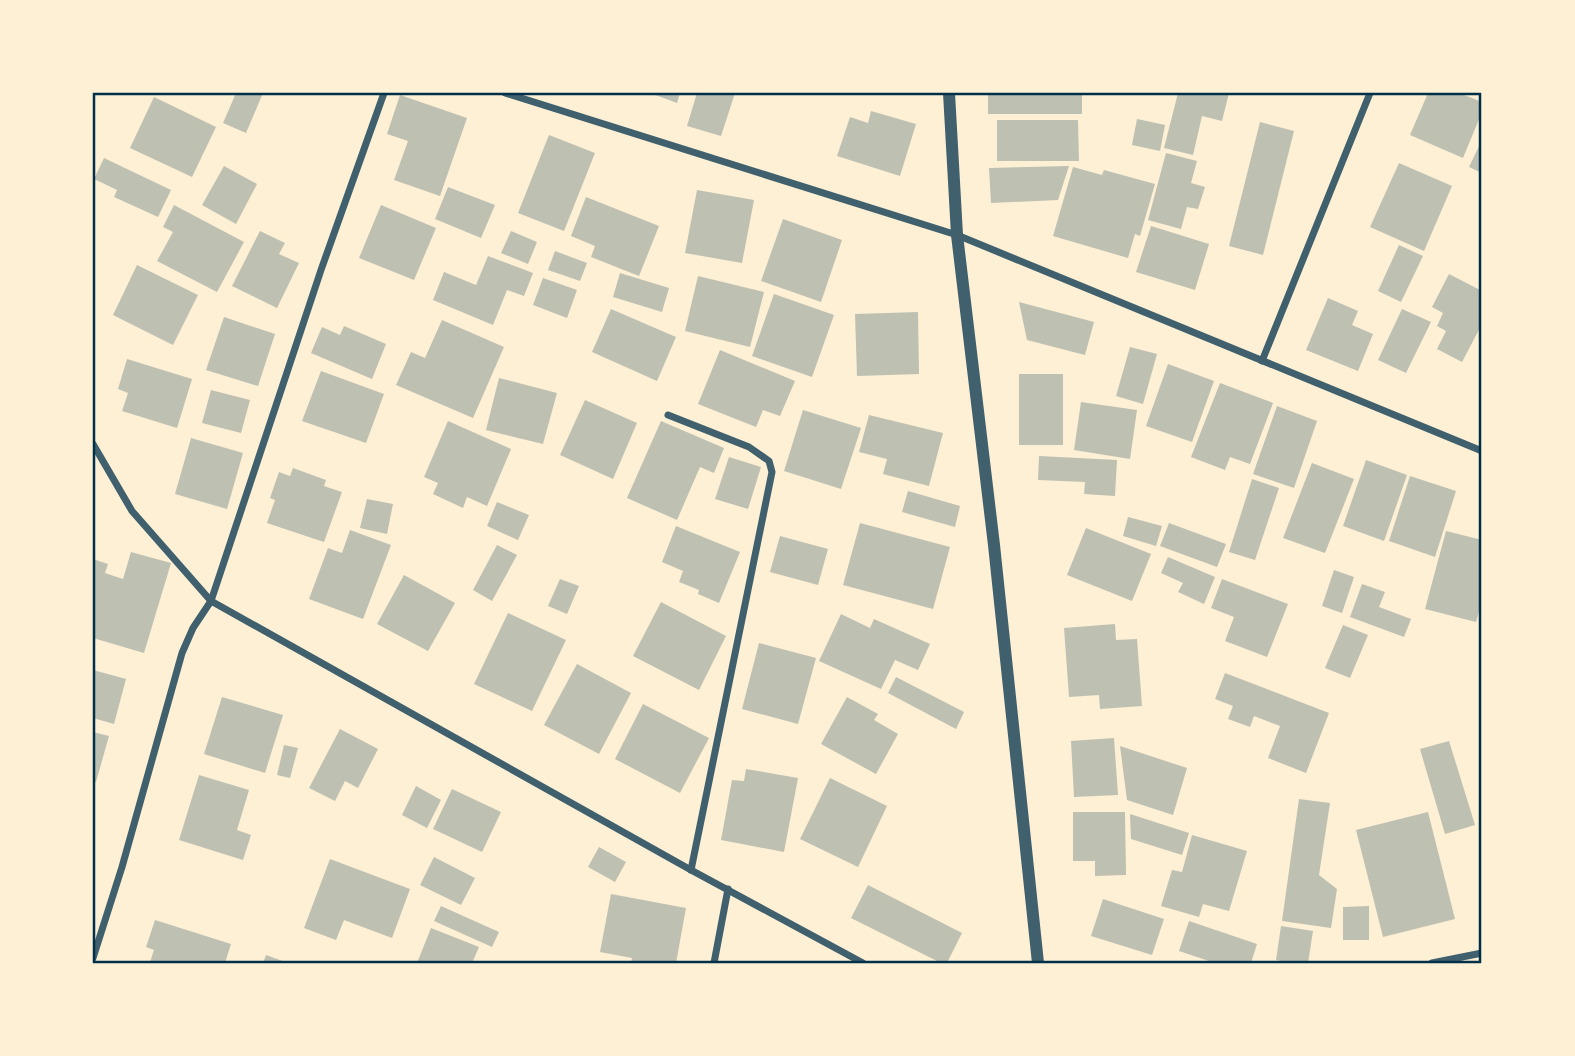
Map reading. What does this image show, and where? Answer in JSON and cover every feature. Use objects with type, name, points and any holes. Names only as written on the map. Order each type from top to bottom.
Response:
[{"type":"street","points":[[93,958],[183,653],[193,628],[211,600],[321,270],[384,93]]},
{"type":"street","points":[[505,93],[957,235],[1482,451]]},
{"type":"street","points":[[949,93],[957,235],[994,545],[1038,963]]},
{"type":"street","points":[[1262,360],[1370,93]]},
{"type":"street","points":[[668,415],[749,447],[769,461],[772,472],[691,870]]},
{"type":"street","points":[[93,444],[132,511],[211,600],[691,870],[863,963]]},
{"type":"street","points":[[714,963],[728,890]]},
{"type":"street","points":[[1432,963],[1482,953]]},
{"type":"building","points":[[236,93],[263,93],[246,133],[223,123]]},
{"type":"building","points":[[650,93],[680,93],[677,103]]},
{"type":"building","points":[[697,93],[735,93],[721,136],[687,126]]},
{"type":"building","points":[[988,93],[1082,93],[1082,114],[988,114]]},
{"type":"building","points":[[1178,93],[1229,93],[1222,121],[1202,116],[1193,155],[1164,148]]},
{"type":"building","points":[[1428,93],[1459,93],[1482,102],[1482,112],[1463,158],[1410,135]]},
{"type":"building","points":[[400,95],[467,118],[440,196],[394,180],[408,141],[387,134]]},
{"type":"building","points":[[154,97],[216,127],[192,177],[130,148]]},
{"type":"building","points":[[871,111],[916,124],[900,176],[837,156],[850,117],[868,123]]},
{"type":"building","points":[[1137,119],[1165,125],[1160,151],[1132,145]]},
{"type":"building","points":[[997,120],[1078,120],[1079,161],[997,161]]},
{"type":"building","points":[[1260,122],[1294,131],[1263,255],[1229,246]]},
{"type":"building","points":[[549,135],[595,153],[564,231],[518,213]]},
{"type":"building","points":[[1482,140],[1482,173],[1469,167]]},
{"type":"building","points":[[1166,153],[1197,161],[1191,183],[1205,187],[1198,209],[1187,207],[1181,229],[1148,220]]},
{"type":"building","points":[[104,158],[171,190],[158,217],[114,197],[117,190],[94,179]]},
{"type":"building","points":[[1399,163],[1452,186],[1424,251],[1370,227]]},
{"type":"building","points":[[224,166],[257,184],[236,224],[202,205]]},
{"type":"building","points":[[1069,166],[1058,200],[991,203],[989,168]]},
{"type":"building","points":[[1073,167],[1102,175],[1104,170],[1155,184],[1140,236],[1135,234],[1128,258],[1053,236]]},
{"type":"building","points":[[448,187],[495,205],[481,238],[435,219]]},
{"type":"building","points":[[697,190],[754,200],[742,263],[685,253]]},
{"type":"building","points":[[586,197],[659,226],[639,276],[591,257],[595,246],[571,236]]},
{"type":"building","points":[[174,205],[244,242],[217,292],[157,261],[173,232],[163,227]]},
{"type":"building","points":[[381,205],[436,228],[414,280],[359,258]]},
{"type":"building","points":[[783,219],[842,240],[821,302],[761,281]]},
{"type":"building","points":[[1151,226],[1209,244],[1195,290],[1136,272]]},
{"type":"building","points":[[260,231],[285,243],[279,254],[299,263],[277,308],[232,286]]},
{"type":"building","points":[[511,231],[537,242],[528,264],[501,253]]},
{"type":"building","points":[[1399,245],[1423,256],[1401,302],[1378,291]]},
{"type":"building","points":[[555,251],[587,263],[580,281],[548,270]]},
{"type":"building","points":[[488,256],[533,273],[524,296],[507,290],[493,325],[433,300],[444,272],[476,285]]},
{"type":"building","points":[[137,265],[198,295],[173,345],[113,315]]},
{"type":"building","points":[[620,273],[669,288],[662,312],[613,297]]},
{"type":"building","points":[[1449,274],[1482,291],[1482,324],[1462,362],[1437,349],[1446,331],[1437,326],[1443,313],[1432,307]]},
{"type":"building","points":[[698,276],[764,292],[750,347],[685,331]]},
{"type":"building","points":[[543,278],[577,290],[567,318],[533,305]]},
{"type":"building","points":[[774,294],[834,315],[812,377],[752,356]]},
{"type":"building","points":[[1328,298],[1358,311],[1352,325],[1373,334],[1358,371],[1306,350]]},
{"type":"building","points":[[1019,302],[1094,322],[1085,355],[1027,340]]},
{"type":"building","points":[[611,309],[676,337],[657,381],[592,352]]},
{"type":"building","points":[[1402,309],[1431,322],[1406,373],[1378,360]]},
{"type":"building","points":[[918,312],[919,374],[857,376],[855,314]]},
{"type":"building","points":[[224,317],[275,334],[258,386],[206,370]]},
{"type":"building","points":[[442,320],[504,347],[473,418],[396,385],[411,352],[425,358]]},
{"type":"building","points":[[344,326],[386,344],[372,379],[311,353],[322,327],[340,335]]},
{"type":"building","points":[[1130,347],[1157,354],[1143,404],[1116,396]]},
{"type":"building","points":[[720,350],[795,381],[780,416],[763,410],[756,427],[698,404]]},
{"type":"building","points":[[127,359],[192,379],[177,428],[122,411],[128,393],[118,389]]},
{"type":"building","points":[[1168,364],[1214,381],[1192,442],[1146,426]]},
{"type":"building","points":[[321,371],[384,394],[366,443],[302,421]]},
{"type":"building","points":[[1019,374],[1063,374],[1063,445],[1019,445]]},
{"type":"building","points":[[499,378],[557,393],[543,444],[486,430]]},
{"type":"building","points":[[1220,383],[1273,403],[1250,464],[1230,457],[1225,470],[1191,457]]},
{"type":"building","points":[[211,390],[250,400],[241,433],[202,423]]},
{"type":"building","points":[[585,400],[637,423],[613,479],[560,455]]},
{"type":"building","points":[[1081,402],[1137,410],[1130,459],[1074,450]]},
{"type":"building","points":[[1277,406],[1317,421],[1294,488],[1253,474]]},
{"type":"building","points":[[803,410],[861,428],[841,489],[784,471]]},
{"type":"building","points":[[869,415],[943,433],[929,486],[883,474],[887,459],[859,452]]},
{"type":"building","points":[[448,421],[511,449],[487,506],[467,497],[463,508],[433,494],[438,483],[424,477]]},
{"type":"building","points":[[661,421],[724,448],[714,473],[700,467],[677,520],[627,498]]},
{"type":"building","points":[[191,438],[243,453],[227,509],[175,494]]},
{"type":"building","points":[[1039,456],[1117,460],[1115,496],[1084,494],[1085,482],[1038,480]]},
{"type":"building","points":[[729,457],[761,467],[748,509],[715,499]]},
{"type":"building","points":[[1366,460],[1407,475],[1384,541],[1343,526]]},
{"type":"building","points":[[1312,463],[1354,479],[1325,553],[1283,538]]},
{"type":"building","points":[[293,468],[326,480],[324,486],[342,492],[324,542],[267,523],[275,500],[270,498],[279,472],[290,476]]},
{"type":"building","points":[[1410,476],[1456,491],[1435,557],[1389,541]]},
{"type":"building","points":[[1252,479],[1279,488],[1255,560],[1229,552]]},
{"type":"building","points":[[908,491],[960,506],[955,527],[902,512]]},
{"type":"building","points":[[367,499],[393,504],[387,534],[360,528]]},
{"type":"building","points":[[497,502],[529,515],[518,540],[487,526]]},
{"type":"building","points":[[1128,517],[1162,526],[1156,546],[1123,536]]},
{"type":"building","points":[[860,523],[950,547],[933,609],[843,585]]},
{"type":"building","points":[[1169,523],[1226,544],[1217,567],[1160,546]]},
{"type":"building","points":[[676,526],[740,552],[719,603],[698,594],[699,590],[679,582],[683,571],[662,562]]},
{"type":"building","points":[[1086,528],[1151,554],[1132,601],[1067,575]]},
{"type":"building","points":[[350,530],[391,545],[363,619],[309,599],[328,548],[342,553]]},
{"type":"building","points":[[1446,531],[1482,540],[1482,601],[1476,622],[1425,609]]},
{"type":"building","points":[[780,536],[828,549],[818,585],[770,572]]},
{"type":"building","points":[[497,545],[517,555],[492,601],[473,590]]},
{"type":"building","points":[[131,552],[171,563],[144,653],[93,638],[93,559],[108,564],[105,573],[123,579]]},
{"type":"building","points":[[1168,557],[1215,577],[1204,604],[1178,592],[1183,583],[1161,573]]},
{"type":"building","points":[[1334,570],[1354,577],[1342,613],[1322,606]]},
{"type":"building","points":[[404,575],[455,603],[428,651],[377,624]]},
{"type":"building","points":[[560,579],[579,586],[567,614],[548,606]]},
{"type":"building","points":[[1222,579],[1288,604],[1267,657],[1225,641],[1234,617],[1211,608]]},
{"type":"building","points":[[1362,584],[1385,592],[1379,607],[1411,619],[1404,637],[1350,617]]},
{"type":"building","points":[[661,602],[726,636],[699,690],[633,656]]},
{"type":"building","points":[[508,613],[566,640],[532,711],[474,684]]},
{"type":"building","points":[[841,614],[870,628],[874,619],[930,644],[918,670],[895,660],[881,689],[819,661]]},
{"type":"building","points":[[1115,624],[1116,640],[1137,639],[1142,706],[1100,709],[1099,695],[1069,697],[1064,628]]},
{"type":"building","points":[[1343,625],[1368,635],[1350,678],[1325,668]]},
{"type":"building","points":[[759,643],[816,658],[798,724],[742,709]]},
{"type":"building","points":[[577,664],[631,693],[599,754],[544,725]]},
{"type":"building","points":[[93,670],[126,679],[114,724],[93,718]]},
{"type":"building","points":[[1225,673],[1329,713],[1306,773],[1268,758],[1280,726],[1254,716],[1250,727],[1228,719],[1233,706],[1215,699]]},
{"type":"building","points":[[896,677],[964,712],[956,729],[888,693]]},
{"type":"building","points":[[222,697],[283,715],[265,773],[204,754]]},
{"type":"building","points":[[847,697],[878,714],[874,720],[898,734],[876,774],[821,744]]},
{"type":"building","points":[[643,704],[709,738],[680,793],[615,759]]},
{"type":"building","points":[[340,729],[378,749],[358,788],[345,781],[335,801],[309,788]]},
{"type":"building","points":[[93,732],[109,736],[96,782],[93,781]]},
{"type":"building","points":[[1114,738],[1118,795],[1074,797],[1071,741]]},
{"type":"building","points":[[1449,741],[1475,825],[1445,834],[1420,749]]},
{"type":"building","points":[[284,745],[298,748],[290,778],[277,775]]},
{"type":"building","points":[[1120,746],[1187,768],[1173,815],[1127,800]]},
{"type":"building","points":[[746,769],[798,778],[784,852],[721,840],[732,780],[744,781]]},
{"type":"building","points":[[199,775],[249,790],[237,830],[251,835],[243,860],[179,840]]},
{"type":"building","points":[[830,778],[887,806],[858,867],[800,839]]},
{"type":"building","points":[[416,786],[441,800],[427,828],[402,815]]},
{"type":"building","points":[[452,789],[501,812],[482,852],[433,829]]},
{"type":"building","points":[[1299,799],[1330,803],[1319,875],[1337,889],[1331,928],[1282,921]]},
{"type":"building","points":[[1073,812],[1125,812],[1126,875],[1095,876],[1095,861],[1073,861]]},
{"type":"building","points":[[1428,812],[1455,919],[1383,937],[1356,830]]},
{"type":"building","points":[[1130,814],[1189,833],[1182,855],[1131,839]]},
{"type":"building","points":[[1192,835],[1247,851],[1229,911],[1203,904],[1199,917],[1161,906],[1172,870],[1182,872]]},
{"type":"building","points":[[599,847],[626,862],[615,882],[588,867]]},
{"type":"building","points":[[434,857],[475,878],[461,905],[420,885]]},
{"type":"building","points":[[330,859],[410,889],[392,938],[344,920],[336,940],[304,928]]},
{"type":"building","points":[[868,885],[962,933],[947,963],[941,963],[851,918]]},
{"type":"building","points":[[611,894],[686,908],[676,963],[631,963],[632,958],[600,952]]},
{"type":"building","points":[[1103,899],[1164,919],[1152,955],[1091,936]]},
{"type":"building","points":[[441,906],[499,932],[492,947],[434,921]]},
{"type":"building","points":[[1369,906],[1369,940],[1343,940],[1343,907]]},
{"type":"building","points":[[155,920],[231,944],[225,963],[150,962],[154,950],[146,947]]},
{"type":"building","points":[[1189,921],[1257,944],[1251,963],[1215,963],[1179,951]]},
{"type":"building","points":[[1281,926],[1313,931],[1308,963],[1276,960]]},
{"type":"building","points":[[431,928],[479,947],[472,963],[417,963]]},
{"type":"building","points":[[266,955],[288,963],[263,963]]}]
